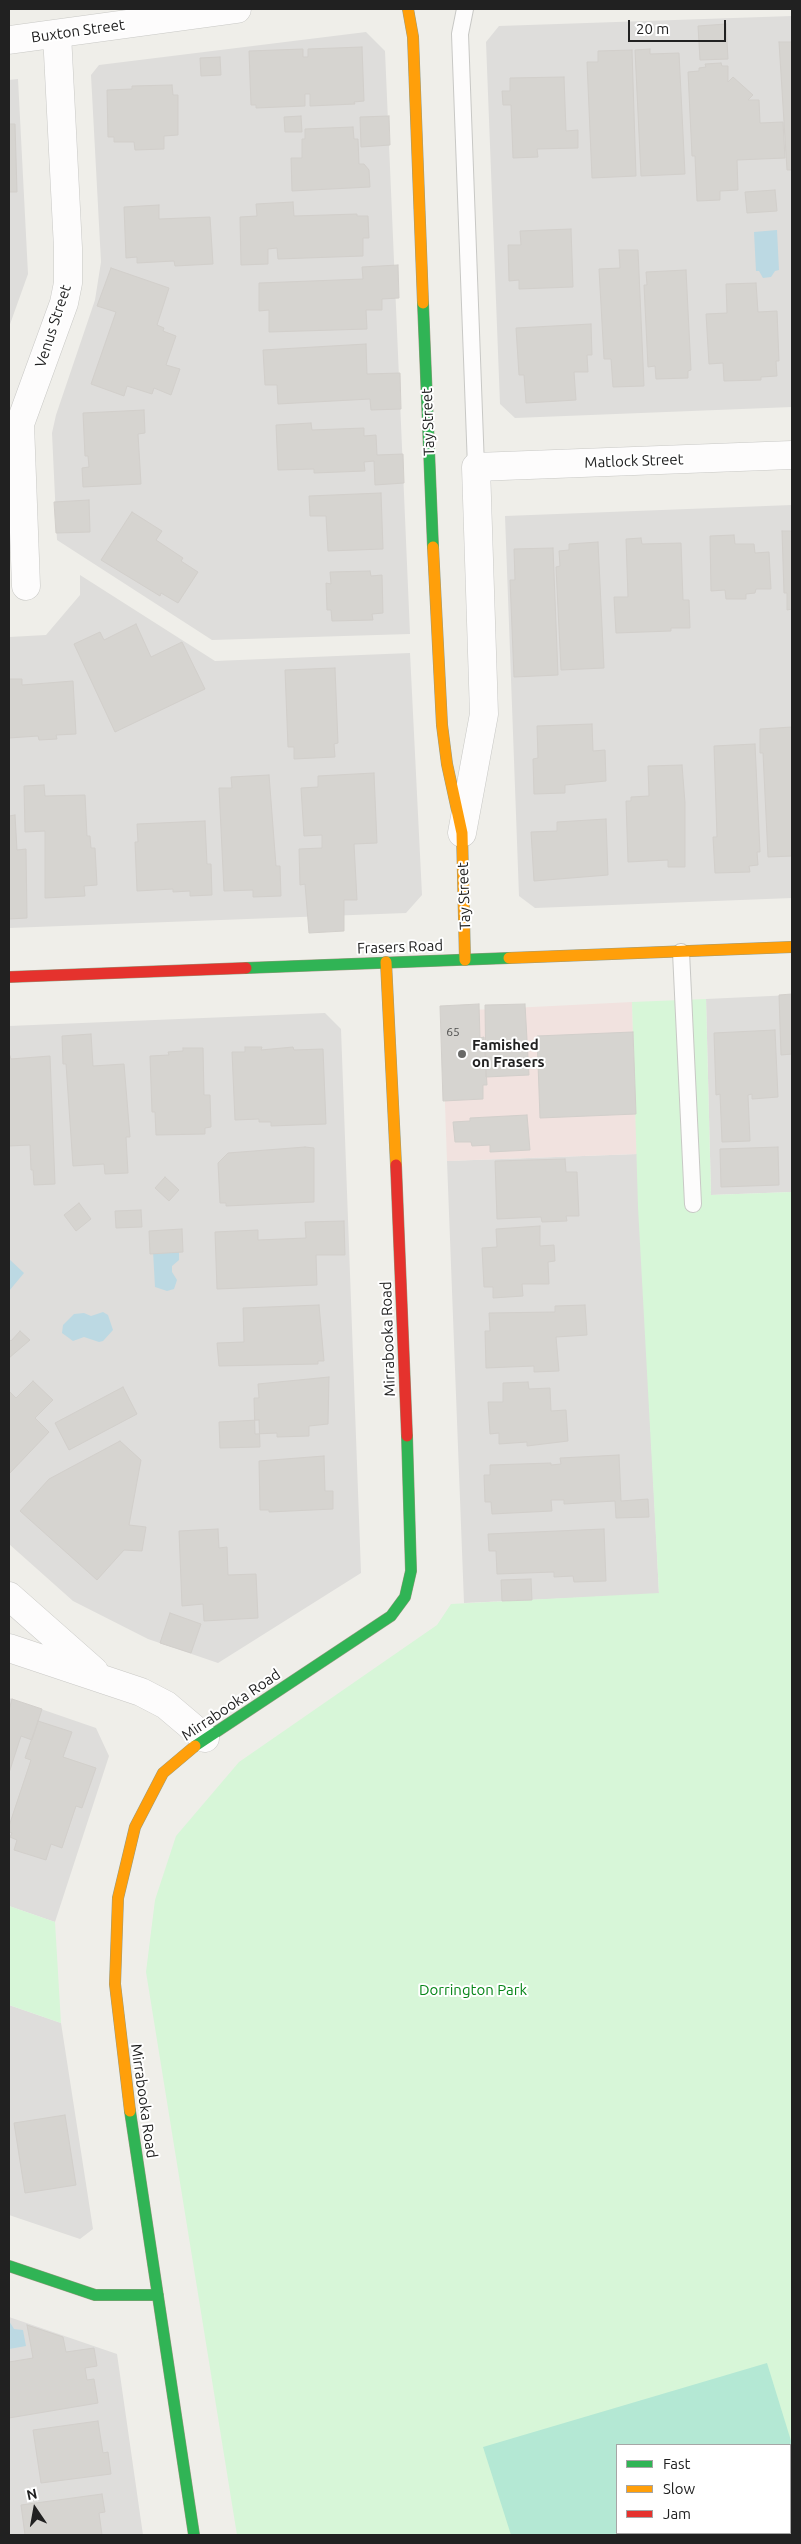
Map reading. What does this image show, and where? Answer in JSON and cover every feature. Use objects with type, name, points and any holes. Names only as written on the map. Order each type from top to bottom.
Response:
[{"type":"street","name":"Buxton Street","points":[[9,40],[237,9]]},
{"type":"street","name":"Tay Street","points":[[408,9],[414,47],[434,586],[442,725],[447,764],[462,833],[465,960]]},
{"type":"street","name":"Venus Street","points":[[26,586],[20,424],[64,303],[68,284],[68,248],[57,34]]},
{"type":"street","name":"Matlock Street","points":[[476,467],[792,455]]},
{"type":"street","name":"Tay Street","points":[[462,833],[484,714],[476,467]]},
{"type":"street","name":"Frasers Road","points":[[9,977],[792,947]]},
{"type":"street","name":"Mirrabooka Road","points":[[194,2535],[123,2067],[115,1984],[118,1898],[135,1827],[164,1773],[205,1738],[391,1616],[405,1597],[411,1571],[411,1534],[386,962]]},
{"type":"street","points":[[9,1596],[105,1680]]},
{"type":"street","points":[[9,1648],[141,1692],[166,1705],[205,1738]]},
{"type":"street","points":[[9,2266],[95,2295],[158,2295]]},
{"type":"lane","name":"Tay Street","points":[[464,9],[460,34],[476,467]]},
{"type":"lane","points":[[681,952],[693,1204]]},
{"type":"shaded area","points":[[792,16],[792,407],[515,418],[500,404],[486,42],[499,26]]},
{"type":"shaded area","points":[[366,32],[385,51],[410,634],[212,640],[57,540],[52,433],[56,415],[95,300],[101,262],[91,75],[99,65]]},
{"type":"shaded area","points":[[18,79],[28,274],[9,327],[9,80]]},
{"type":"shaded area","points":[[792,505],[792,898],[535,908],[519,896],[505,516]]},
{"type":"shaded area","points":[[80,575],[215,661],[410,653],[422,895],[406,913],[9,928],[9,637],[46,635],[80,595]]},
{"type":"shaded area","points":[[792,995],[792,1192],[711,1195],[706,999]]},
{"type":"shaded area","points":[[632,1002],[637,1154],[447,1161],[442,1019],[452,1011]]},
{"type":"shaded area","points":[[325,1013],[341,1029],[361,1573],[218,1663],[148,1639],[73,1601],[9,1544],[9,1026]]},
{"type":"shaded area","points":[[637,1154],[659,1594],[464,1603],[447,1161]]},
{"type":"shaded area","points":[[9,1698],[96,1728],[109,1756],[55,1922],[9,1906]]},
{"type":"shaded area","points":[[9,2005],[61,2023],[93,2229],[80,2239],[9,2215]]},
{"type":"shaded area","points":[[9,2317],[117,2354],[143,2535],[9,2535]]},
{"type":"green space","name":"Dorrington Park","points":[[706,999],[711,1195],[792,1192],[792,2535],[237,2535],[146,1972],[155,1900],[176,1836],[239,1762],[437,1625],[451,1604],[659,1593],[638,1207],[632,1002]]},
{"type":"green space","points":[[9,1906],[55,1922],[61,2023],[9,2005]]},
{"type":"green space","points":[[767,2363],[792,2444],[792,2511],[791,2444],[616,2444],[616,2534],[710,2534],[511,2535],[483,2447]]},
{"type":"water","points":[[777,230],[779,270],[775,271],[771,277],[763,278],[759,271],[756,271],[754,232]]},
{"type":"water","points":[[153,1251],[179,1251],[179,1260],[172,1266],[172,1272],[177,1280],[174,1289],[167,1291],[155,1287]]},
{"type":"water","points":[[9,1259],[24,1273],[9,1291]]},
{"type":"water","points":[[103,1312],[108,1315],[113,1330],[103,1341],[99,1342],[84,1337],[73,1341],[62,1333],[63,1325],[74,1314],[84,1313],[91,1316]]},
{"type":"water","points":[[9,2321],[14,2329],[23,2330],[26,2346],[9,2349]]},
{"type":"building","points":[[726,24],[728,59],[700,60],[698,26]]},
{"type":"building","points":[[779,42],[792,42],[792,170],[787,170]]},
{"type":"building","points":[[362,47],[364,101],[354,102],[355,104],[310,106],[310,94],[305,94],[305,106],[256,108],[256,105],[251,105],[249,51],[303,49],[303,57],[308,57],[308,49]]},
{"type":"building","points":[[650,49],[650,54],[679,53],[685,174],[641,176],[635,50]]},
{"type":"building","points":[[632,50],[636,176],[592,178],[587,62],[598,62],[598,51]]},
{"type":"building","points":[[220,57],[221,75],[201,76],[200,58]]},
{"type":"building","points":[[721,63],[722,66],[728,66],[728,82],[733,77],[753,95],[748,100],[759,100],[760,123],[783,122],[785,158],[737,160],[738,190],[720,191],[720,200],[697,201],[695,156],[692,156],[688,72],[699,71],[699,68],[706,67],[705,64]]},
{"type":"building","points":[[564,77],[566,131],[578,130],[578,148],[537,149],[538,157],[513,158],[511,105],[503,105],[502,91],[510,91],[510,78]]},
{"type":"building","points":[[172,85],[173,95],[178,95],[178,135],[164,136],[164,149],[135,150],[134,142],[114,142],[114,137],[108,137],[107,90],[132,89],[132,86]]},
{"type":"building","points":[[301,116],[302,132],[285,132],[284,117]]},
{"type":"building","points":[[389,116],[390,145],[361,147],[360,117]]},
{"type":"building","points":[[9,124],[15,124],[17,192],[9,192]]},
{"type":"building","points":[[353,127],[354,139],[358,139],[359,164],[364,164],[369,170],[370,187],[292,191],[291,158],[302,158],[302,139],[305,139],[305,129]]},
{"type":"building","points":[[775,190],[777,211],[747,213],[745,192]]},
{"type":"building","points":[[293,202],[294,216],[357,214],[357,216],[368,216],[369,238],[363,238],[363,256],[278,259],[277,248],[268,249],[268,264],[241,265],[240,217],[257,216],[256,204]]},
{"type":"building","points":[[159,205],[159,219],[210,217],[213,264],[175,266],[174,261],[137,263],[137,257],[126,258],[124,207]]},
{"type":"building","points":[[571,229],[573,287],[519,289],[519,280],[509,281],[508,245],[521,245],[520,231]]},
{"type":"building","points":[[619,250],[638,250],[644,386],[613,387],[611,359],[604,359],[599,269],[620,268]]},
{"type":"building","points":[[398,265],[399,298],[382,299],[382,310],[366,310],[367,329],[269,332],[269,310],[259,311],[259,283],[363,279],[362,267]]},
{"type":"building","points":[[111,268],[169,288],[157,325],[164,328],[163,331],[176,336],[166,365],[180,369],[171,395],[154,388],[152,394],[127,386],[124,396],[91,384],[116,312],[97,306]]},
{"type":"building","points":[[686,270],[691,370],[688,371],[688,378],[656,379],[655,366],[648,367],[644,285],[647,285],[646,272]]},
{"type":"building","points":[[756,283],[758,312],[777,311],[779,361],[776,361],[777,376],[761,377],[761,380],[724,381],[723,363],[709,364],[706,314],[727,313],[726,284]]},
{"type":"building","points":[[591,324],[592,355],[587,355],[588,372],[574,372],[576,400],[526,403],[524,375],[519,375],[516,328]]},
{"type":"building","points":[[366,344],[367,374],[400,373],[401,409],[371,410],[370,399],[278,404],[277,385],[265,385],[263,350]]},
{"type":"building","points":[[144,410],[145,433],[138,434],[141,484],[83,487],[82,468],[89,467],[88,456],[85,456],[83,413]]},
{"type":"building","points":[[311,423],[312,430],[364,428],[364,436],[376,435],[377,455],[403,454],[404,483],[375,485],[374,461],[364,462],[365,471],[314,473],[314,469],[278,470],[276,425]]},
{"type":"building","points":[[381,493],[383,549],[328,551],[326,516],[310,516],[309,496]]},
{"type":"building","points":[[89,500],[90,532],[56,533],[54,502]]},
{"type":"building","points":[[132,512],[162,531],[156,540],[183,558],[181,561],[198,572],[178,603],[161,593],[160,596],[101,560]]},
{"type":"building","points":[[782,531],[792,531],[792,609],[787,610],[787,593],[784,593]]},
{"type":"building","points":[[734,535],[735,544],[754,544],[755,553],[769,552],[771,589],[756,589],[755,593],[746,594],[746,599],[726,599],[725,590],[711,591],[710,536]]},
{"type":"building","points":[[641,538],[642,544],[681,543],[683,600],[689,600],[690,628],[671,628],[671,631],[616,633],[614,597],[628,597],[626,539]]},
{"type":"building","points":[[598,542],[604,668],[561,670],[556,567],[560,566],[559,551],[569,550],[569,544]]},
{"type":"building","points":[[553,548],[558,675],[514,677],[510,580],[515,580],[514,549]]},
{"type":"building","points":[[370,571],[371,576],[382,575],[383,613],[372,614],[373,620],[332,621],[331,610],[327,610],[326,583],[331,584],[330,572]]},
{"type":"building","points":[[136,624],[151,657],[182,642],[205,689],[115,732],[74,644],[100,632],[104,640]]},
{"type":"building","points":[[335,668],[338,743],[334,744],[335,757],[294,759],[294,747],[288,747],[285,670]]},
{"type":"building","points":[[9,679],[22,679],[22,685],[73,681],[76,734],[56,735],[57,739],[39,740],[38,736],[9,738]]},
{"type":"building","points":[[592,724],[593,751],[605,750],[606,781],[565,785],[565,793],[534,794],[533,759],[538,758],[537,726]]},
{"type":"building","points":[[792,727],[792,856],[768,857],[760,729]]},
{"type":"building","points":[[755,744],[760,852],[757,852],[758,865],[749,866],[750,872],[715,873],[713,837],[717,837],[714,746]]},
{"type":"building","points":[[682,765],[685,803],[685,867],[668,867],[668,860],[628,862],[626,801],[631,801],[631,797],[649,796],[648,766]]},
{"type":"building","points":[[374,773],[377,843],[354,844],[357,900],[344,900],[344,931],[309,933],[305,884],[300,885],[299,849],[322,848],[322,835],[304,836],[301,788],[318,787],[318,776]]},
{"type":"building","points":[[269,775],[276,866],[280,866],[281,896],[253,897],[253,890],[224,891],[219,788],[232,788],[231,777]]},
{"type":"building","points":[[44,785],[45,796],[85,795],[87,836],[90,836],[91,848],[95,848],[97,885],[84,886],[85,896],[45,898],[45,831],[25,832],[24,786]]},
{"type":"building","points":[[15,815],[17,850],[26,849],[27,918],[9,919],[9,816]]},
{"type":"building","points":[[606,819],[608,875],[534,881],[531,832],[557,831],[557,822]]},
{"type":"building","points":[[205,821],[207,864],[211,864],[212,895],[190,896],[190,891],[173,892],[173,889],[137,891],[135,842],[138,842],[137,824]]},
{"type":"building","points":[[792,994],[792,1054],[781,1055],[779,995]]},
{"type":"building","points":[[479,1004],[480,1038],[484,1037],[487,1085],[483,1085],[483,1099],[443,1101],[440,1006]]},
{"type":"building","points":[[525,1004],[529,1075],[486,1077],[485,1005]]},
{"type":"building","points":[[775,1030],[778,1097],[752,1099],[752,1094],[748,1095],[750,1141],[722,1142],[720,1094],[716,1095],[714,1033]]},
{"type":"building","points":[[633,1032],[636,1114],[540,1118],[537,1036]]},
{"type":"building","points":[[91,1034],[93,1066],[124,1064],[130,1137],[126,1137],[128,1173],[105,1174],[104,1164],[73,1166],[66,1064],[63,1064],[62,1036]]},
{"type":"building","points":[[245,1047],[262,1047],[261,1050],[293,1047],[294,1050],[323,1049],[326,1124],[271,1126],[271,1122],[259,1122],[259,1119],[235,1120],[232,1052],[245,1052]]},
{"type":"building","points":[[183,1048],[203,1048],[204,1095],[210,1095],[211,1127],[205,1128],[205,1134],[156,1135],[155,1112],[152,1112],[150,1056],[169,1055],[168,1052],[183,1051]]},
{"type":"building","points":[[9,1053],[11,1059],[50,1056],[55,1184],[34,1185],[30,1145],[9,1146]]},
{"type":"building","points":[[527,1115],[530,1150],[490,1152],[490,1145],[472,1146],[471,1142],[455,1142],[453,1122],[470,1121],[470,1118]]},
{"type":"building","points":[[305,1147],[314,1148],[314,1202],[226,1206],[226,1203],[220,1203],[218,1163],[228,1153]]},
{"type":"building","points":[[778,1147],[779,1185],[721,1187],[720,1149]]},
{"type":"building","points":[[565,1159],[566,1172],[577,1172],[579,1216],[566,1216],[567,1221],[542,1222],[541,1217],[497,1219],[495,1161]]},
{"type":"building","points":[[165,1177],[179,1190],[169,1201],[155,1188]]},
{"type":"building","points":[[79,1203],[91,1219],[76,1231],[64,1215]]},
{"type":"building","points":[[141,1210],[142,1227],[116,1228],[115,1211]]},
{"type":"building","points":[[344,1221],[345,1255],[316,1255],[317,1285],[217,1289],[215,1232],[258,1230],[258,1240],[306,1238],[305,1222]]},
{"type":"building","points":[[540,1226],[540,1246],[554,1245],[555,1261],[548,1262],[549,1284],[522,1284],[523,1296],[493,1298],[493,1287],[484,1287],[482,1248],[497,1247],[496,1229]]},
{"type":"building","points":[[182,1229],[183,1252],[150,1254],[149,1231]]},
{"type":"building","points":[[319,1305],[324,1361],[318,1361],[318,1364],[219,1366],[217,1343],[244,1342],[243,1308]]},
{"type":"building","points":[[585,1305],[587,1335],[556,1337],[559,1371],[534,1372],[534,1366],[486,1368],[485,1331],[490,1331],[489,1313],[555,1312],[555,1306]]},
{"type":"building","points":[[20,1331],[30,1340],[9,1358],[9,1339],[11,1341]]},
{"type":"building","points":[[329,1377],[328,1424],[309,1426],[309,1436],[277,1437],[277,1433],[255,1434],[254,1398],[259,1398],[258,1384]]},
{"type":"building","points":[[33,1381],[53,1400],[35,1418],[49,1432],[9,1474],[9,1391],[16,1398]]},
{"type":"building","points":[[528,1382],[529,1389],[550,1388],[551,1411],[566,1410],[568,1441],[527,1446],[527,1442],[499,1444],[499,1433],[490,1434],[488,1402],[503,1402],[503,1383]]},
{"type":"building","points":[[123,1387],[137,1414],[69,1450],[55,1423]]},
{"type":"building","points":[[259,1420],[260,1447],[220,1448],[219,1422]]},
{"type":"building","points":[[120,1441],[141,1460],[129,1525],[146,1527],[142,1551],[124,1550],[97,1580],[20,1511],[49,1479]]},
{"type":"building","points":[[619,1455],[621,1501],[648,1499],[649,1517],[616,1518],[615,1501],[564,1504],[564,1500],[551,1500],[552,1511],[492,1514],[491,1502],[485,1502],[484,1475],[490,1475],[490,1465],[551,1463],[551,1465],[561,1464],[560,1458]]},
{"type":"building","points":[[324,1456],[325,1491],[333,1491],[333,1509],[269,1512],[269,1510],[260,1510],[259,1461]]},
{"type":"building","points":[[218,1529],[219,1548],[227,1547],[228,1575],[256,1574],[258,1618],[204,1621],[203,1604],[182,1606],[179,1531]]},
{"type":"building","points":[[604,1529],[606,1581],[574,1582],[573,1576],[554,1577],[554,1572],[497,1574],[496,1551],[489,1551],[488,1534]]},
{"type":"building","points":[[531,1579],[532,1600],[502,1601],[501,1580]]},
{"type":"building","points":[[170,1613],[201,1624],[191,1653],[160,1643]]},
{"type":"building","points":[[12,1699],[42,1709],[32,1740],[21,1736],[9,1773],[9,1710]]},
{"type":"building","points":[[38,1721],[72,1732],[63,1757],[96,1768],[82,1808],[76,1806],[62,1848],[51,1844],[46,1860],[14,1850],[17,1840],[10,1837],[12,1833],[9,1832],[9,1826],[31,1760],[25,1758]]},
{"type":"building","points":[[65,2115],[76,2185],[25,2193],[14,2123]]},
{"type":"building","points":[[27,2325],[63,2337],[66,2352],[94,2348],[97,2366],[85,2368],[87,2380],[94,2379],[98,2403],[9,2418],[9,2362],[33,2358]]},
{"type":"building","points":[[98,2421],[103,2453],[108,2452],[111,2474],[41,2483],[33,2430]]},
{"type":"building","points":[[102,2494],[105,2512],[99,2513],[102,2535],[25,2535],[21,2505]]},
{"type":"traffic: fast","points":[[423,303],[433,547]]},
{"type":"traffic: fast","points":[[246,968],[509,958]]},
{"type":"traffic: fast","points":[[195,1746],[391,1616],[405,1597],[411,1571],[407,1436]]},
{"type":"traffic: fast","points":[[130,2111],[194,2535]]},
{"type":"traffic: fast","points":[[9,2266],[95,2295],[158,2295]]},
{"type":"traffic: slow","points":[[408,9],[413,37],[423,303]]},
{"type":"traffic: slow","points":[[433,547],[442,725],[447,764],[462,833],[465,960]]},
{"type":"traffic: slow","points":[[509,958],[792,947]]},
{"type":"traffic: slow","points":[[386,962],[396,1165]]},
{"type":"traffic: slow","points":[[130,2111],[115,1984],[118,1898],[135,1827],[163,1773],[195,1746]]},
{"type":"traffic: jam","points":[[9,977],[246,968]]},
{"type":"traffic: jam","points":[[396,1165],[407,1436]]},
{"type":"place","name":"Famished on Frasers","points":[[462,1054]]}]
